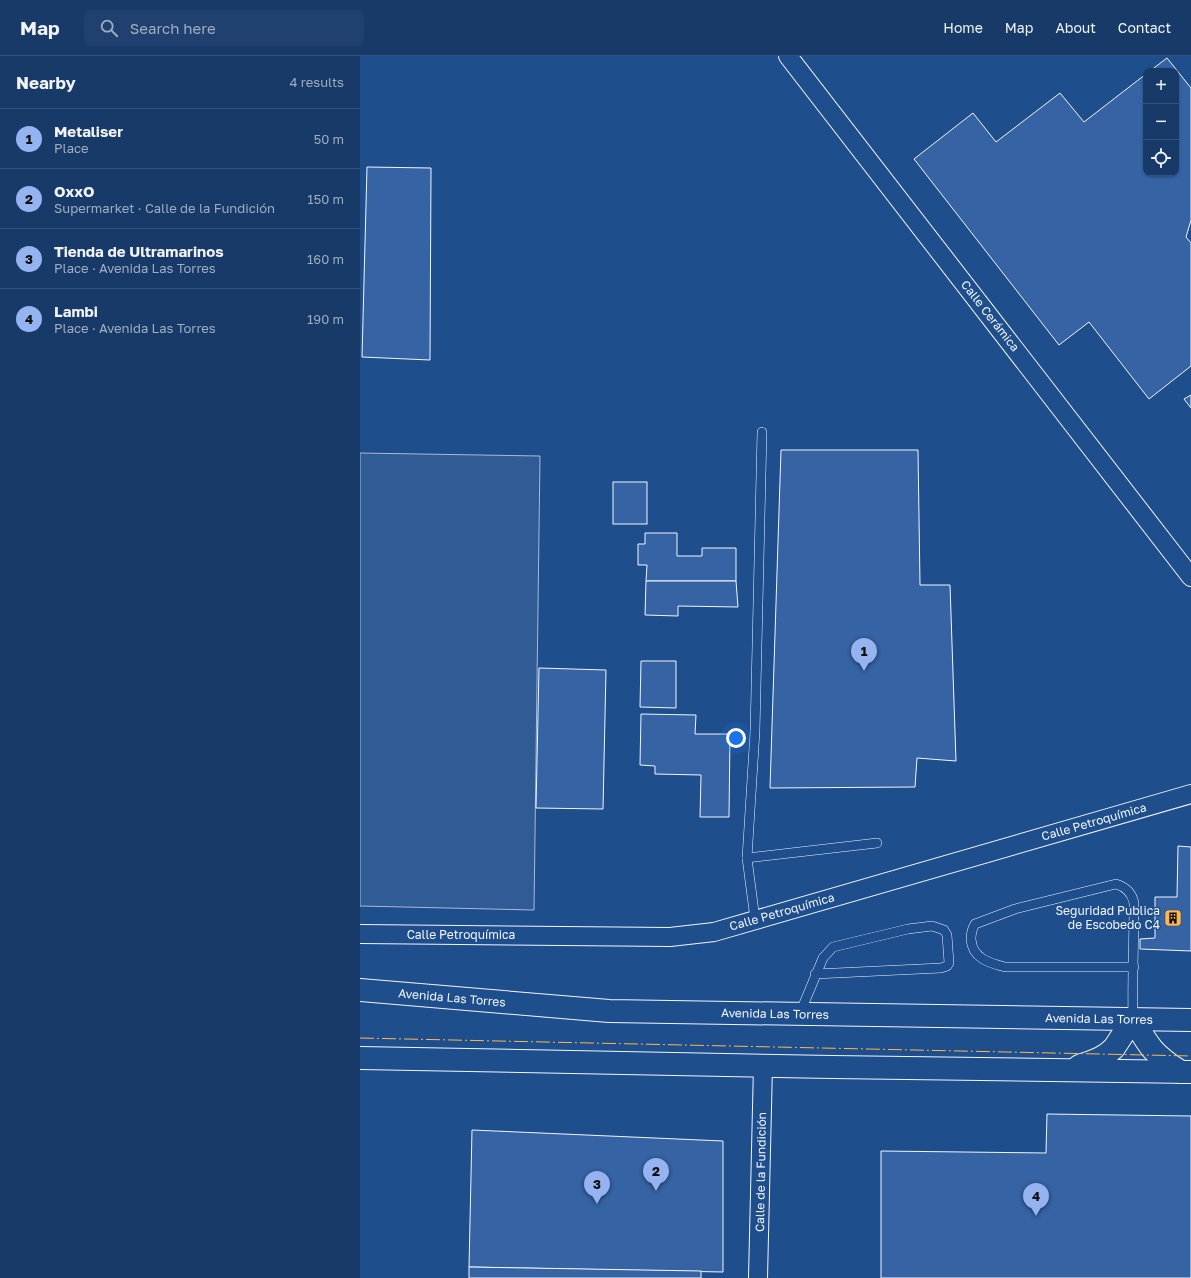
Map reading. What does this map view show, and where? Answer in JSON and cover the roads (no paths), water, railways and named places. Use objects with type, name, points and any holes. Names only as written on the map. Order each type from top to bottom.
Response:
[{"type":"main road","name":"Avenida Las Torres","points":[[360,990],[609,1011],[1191,1020]]},
{"type":"main road","points":[[1070,1070],[1101,1059],[1110,1052],[1133,1020],[1152,1050],[1163,1060],[1186,1072]]},
{"type":"main road","points":[[360,1058],[1186,1072]]},
{"type":"street","name":"Calle Cerámica","points":[[788,56],[1191,577]]},
{"type":"street","name":"Calle Petroquímica","points":[[360,934],[670,937],[714,932],[1191,794]]},
{"type":"street","name":"Calle de la Fundición","points":[[758,1278],[763,1065]]},
{"type":"lane","points":[[756,919],[747,858],[755,731],[762,432]]},
{"type":"lane","points":[[747,858],[876,843]]},
{"type":"lane","points":[[1133,1020],[1132,995],[1134,967],[1134,903],[1132,896],[1123,886],[1116,884],[1015,909],[976,924],[972,930],[972,945],[975,953],[990,963],[1005,967],[1134,967]]},
{"type":"lane","points":[[799,1014],[816,974],[823,958],[833,947],[908,929],[932,926],[944,930],[947,935],[949,963],[947,966],[941,968],[816,974]]},
{"type":"place","name":"Metaliser","points":[[864,671]]},
{"type":"place","name":"Seguridad Publica de Escobedo C4","points":[[1173,918]]},
{"type":"place","name":"OxxO","points":[[656,1191]]},
{"type":"place","name":"Tienda de Ultramarinos","points":[[597,1204]]},
{"type":"place","name":"Lambi","points":[[1036,1216]]}]
